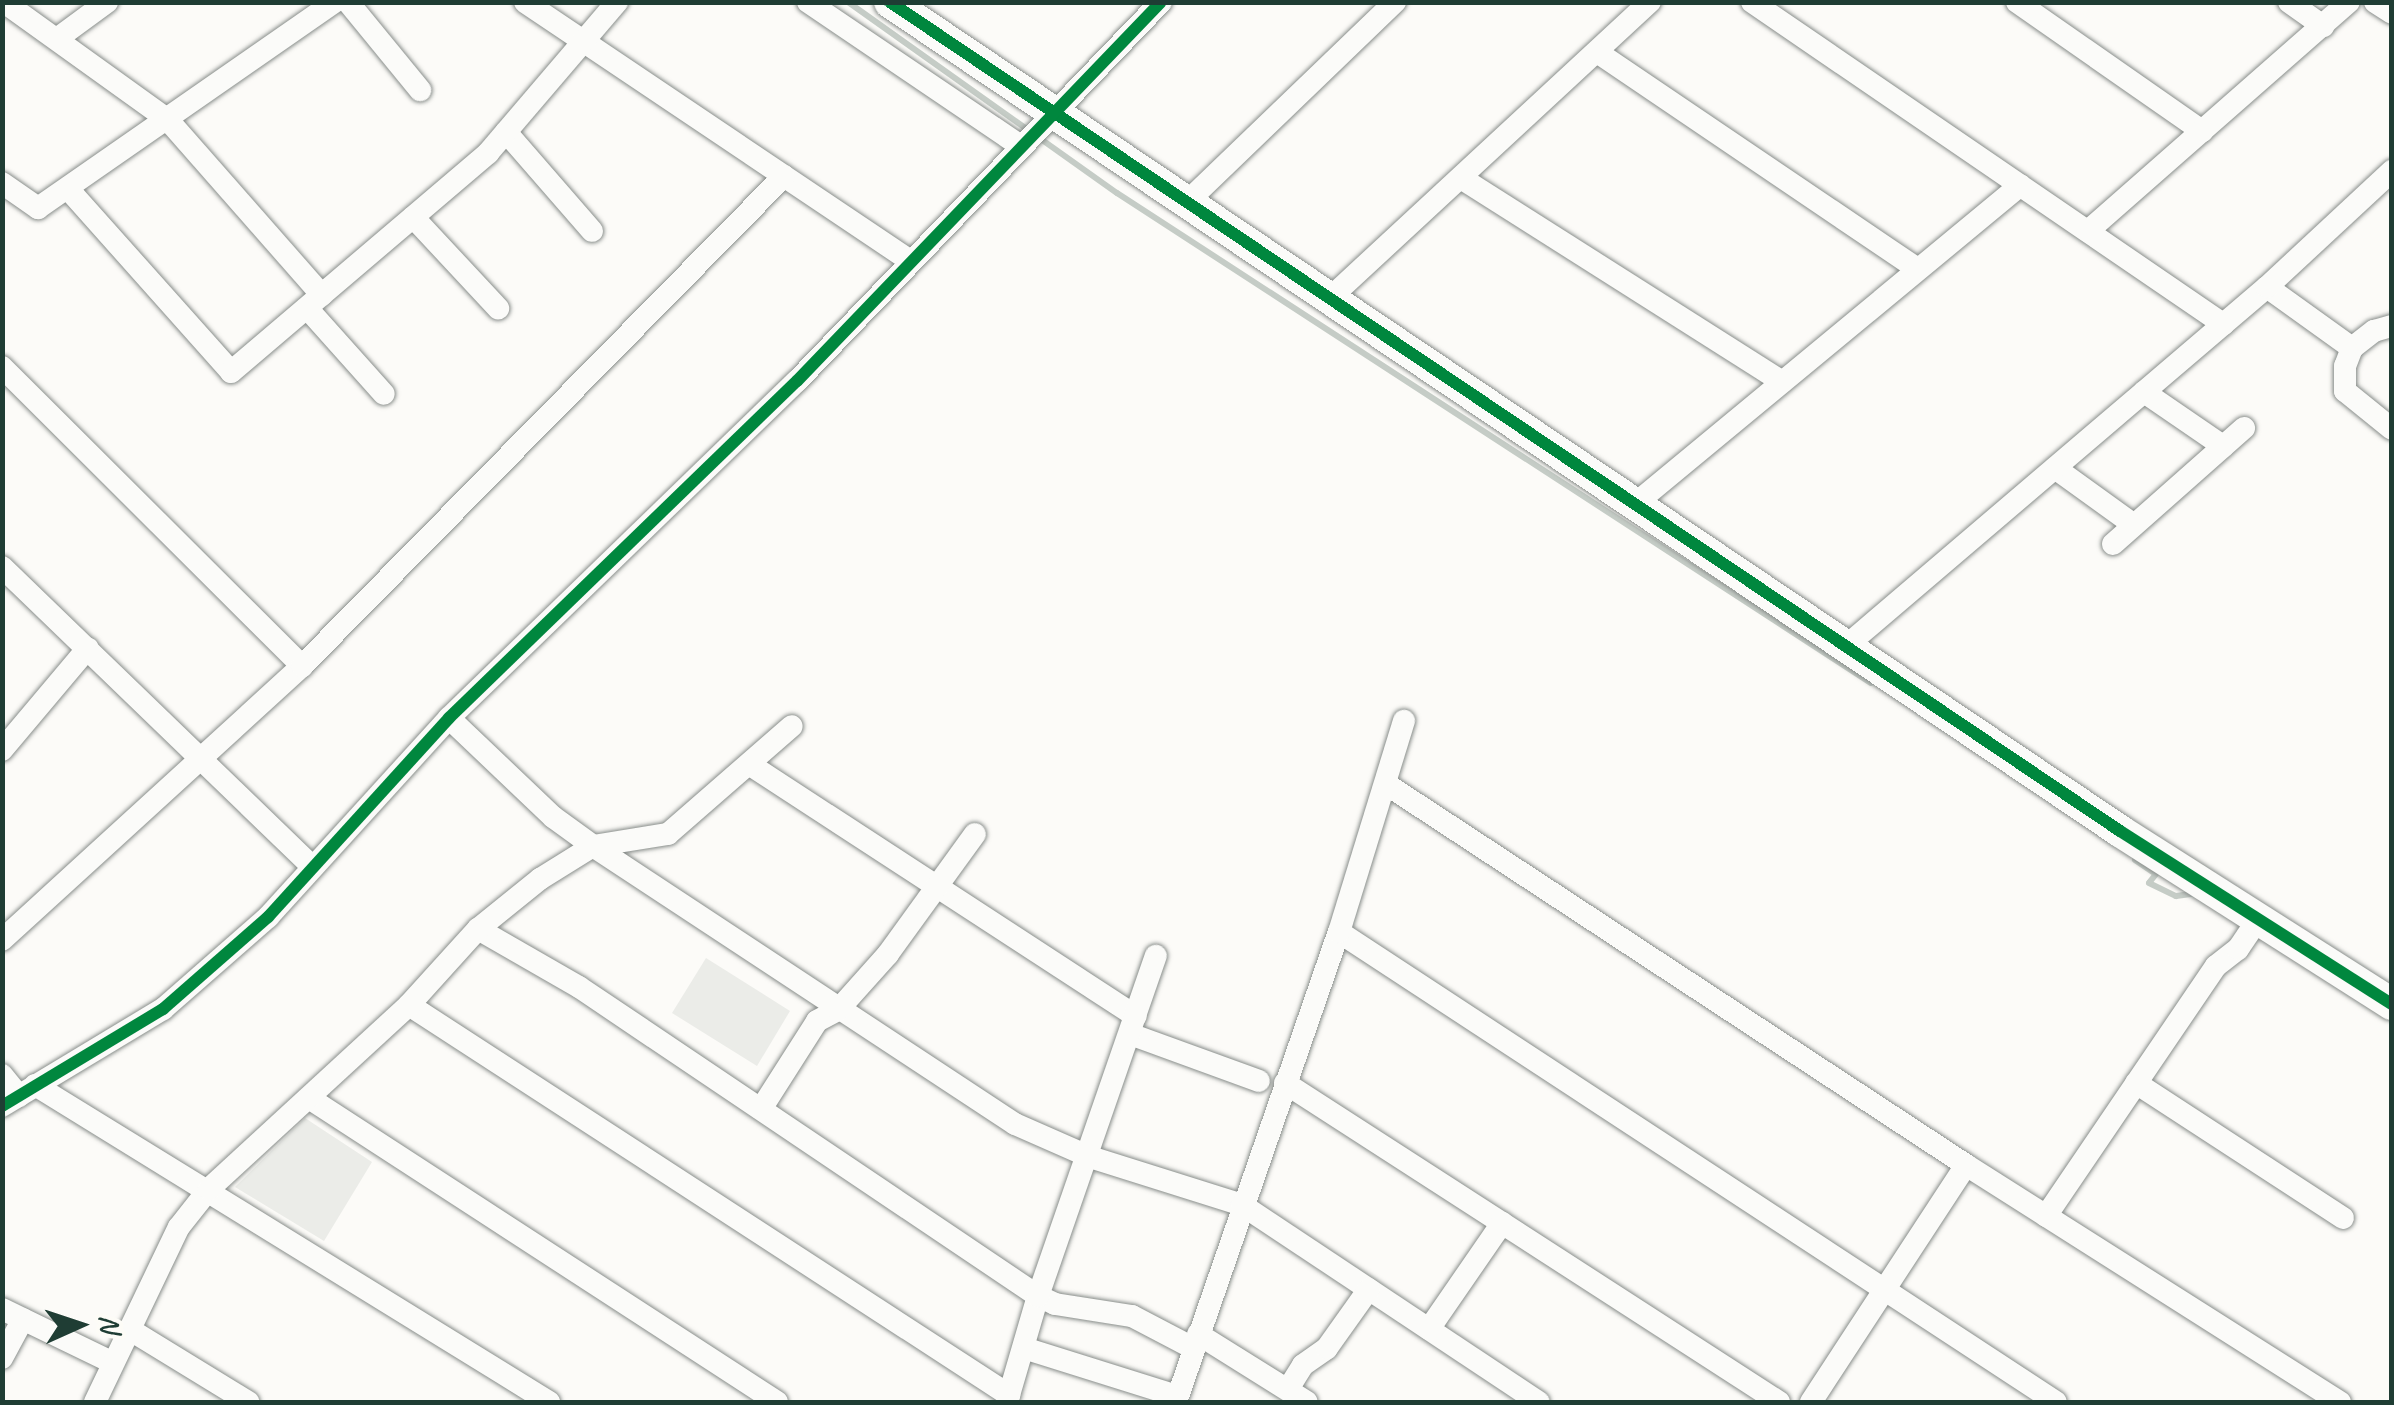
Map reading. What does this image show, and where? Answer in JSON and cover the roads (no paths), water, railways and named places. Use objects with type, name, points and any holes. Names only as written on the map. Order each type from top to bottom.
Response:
[{"type":"street","points":[[4,2],[168,120],[384,394]]},
{"type":"street","points":[[58,38],[107,2]]},
{"type":"street","points":[[2,183],[38,208],[70,191],[334,2]]},
{"type":"street","points":[[348,2],[420,90]]},
{"type":"street","points":[[525,2],[911,261]]},
{"type":"street","points":[[70,191],[232,372],[506,132],[586,43],[617,2]]},
{"type":"street","points":[[808,2],[1020,146]]},
{"type":"street","points":[[19,1096],[163,1008],[268,917],[448,718],[797,380],[1161,2]]},
{"type":"street","points":[[1187,202],[1395,2]]},
{"type":"street","points":[[1330,298],[1650,2]]},
{"type":"street","points":[[1752,2],[2222,324]]},
{"type":"street","points":[[2017,2],[2202,131]]},
{"type":"street","points":[[2290,2],[2322,26]]},
{"type":"street","points":[[2088,231],[2349,2]]},
{"type":"street","points":[[2375,2],[2392,12]]},
{"type":"street","points":[[906,6],[1053,111],[1846,646],[2392,1004]]},
{"type":"street","points":[[1597,52],[1918,269]]},
{"type":"street","points":[[506,132],[592,231]]},
{"type":"street","points":[[1846,646],[2267,287],[2392,170]]},
{"type":"street","points":[[2,940],[302,666],[784,176]]},
{"type":"street","points":[[1461,178],[1782,382]]},
{"type":"street","points":[[1635,504],[2020,185]]},
{"type":"street","points":[[414,216],[498,308]]},
{"type":"street","points":[[2267,287],[2352,348]]},
{"type":"street","points":[[2392,326],[2374,330],[2352,348],[2345,366],[2345,391],[2392,429]]},
{"type":"street","points":[[2,367],[302,666]]},
{"type":"street","points":[[2144,392],[2223,446]]},
{"type":"street","points":[[2113,544],[2244,428]]},
{"type":"street","points":[[2055,468],[2134,526]]},
{"type":"street","points":[[2,567],[205,758],[312,867]]},
{"type":"street","points":[[2,750],[88,648]]},
{"type":"street","points":[[448,718],[554,816],[593,846],[1015,1124],[1090,1157],[1242,1205],[1538,1402]]},
{"type":"street","points":[[1027,1349],[1176,1399],[1339,932],[1404,721]]},
{"type":"street","points":[[95,1402],[179,1227],[210,1189],[410,1005],[478,928],[540,879],[593,846],[668,834],[752,766],[792,726]]},
{"type":"street","points":[[752,766],[1133,1025],[1259,1080]]},
{"type":"street","points":[[1386,784],[1966,1165],[2340,1402]]},
{"type":"street","points":[[761,1109],[816,1021],[838,1010],[888,954],[975,834]]},
{"type":"street","points":[[2046,1216],[2216,966],[2238,948],[2258,919]]},
{"type":"street","points":[[478,928],[579,987],[1054,1304],[1132,1316],[1196,1341],[1297,1396],[1303,1365],[1327,1348],[1369,1289]]},
{"type":"street","points":[[1339,932],[2056,1402]]},
{"type":"street","points":[[410,1005],[1008,1399],[1027,1349],[1038,1296],[1090,1157],[1156,956]]},
{"type":"street","points":[[2,1074],[19,1096],[210,1189],[549,1402]]},
{"type":"street","points":[[1286,1083],[1779,1402]]},
{"type":"street","points":[[2136,1083],[2344,1218]]},
{"type":"street","points":[[309,1098],[777,1402]]},
{"type":"street","points":[[1811,1402],[1966,1165]]},
{"type":"street","points":[[1429,1329],[1502,1223]]},
{"type":"street","points":[[2,1358],[12,1314],[113,1363]]},
{"type":"street","points":[[129,1329],[248,1402]]},
{"type":"waterway","points":[[848,2],[1117,193],[1871,683]]},
{"type":"waterway","points":[[2135,860],[2156,874],[2149,883],[2176,896],[2191,894]]}]
